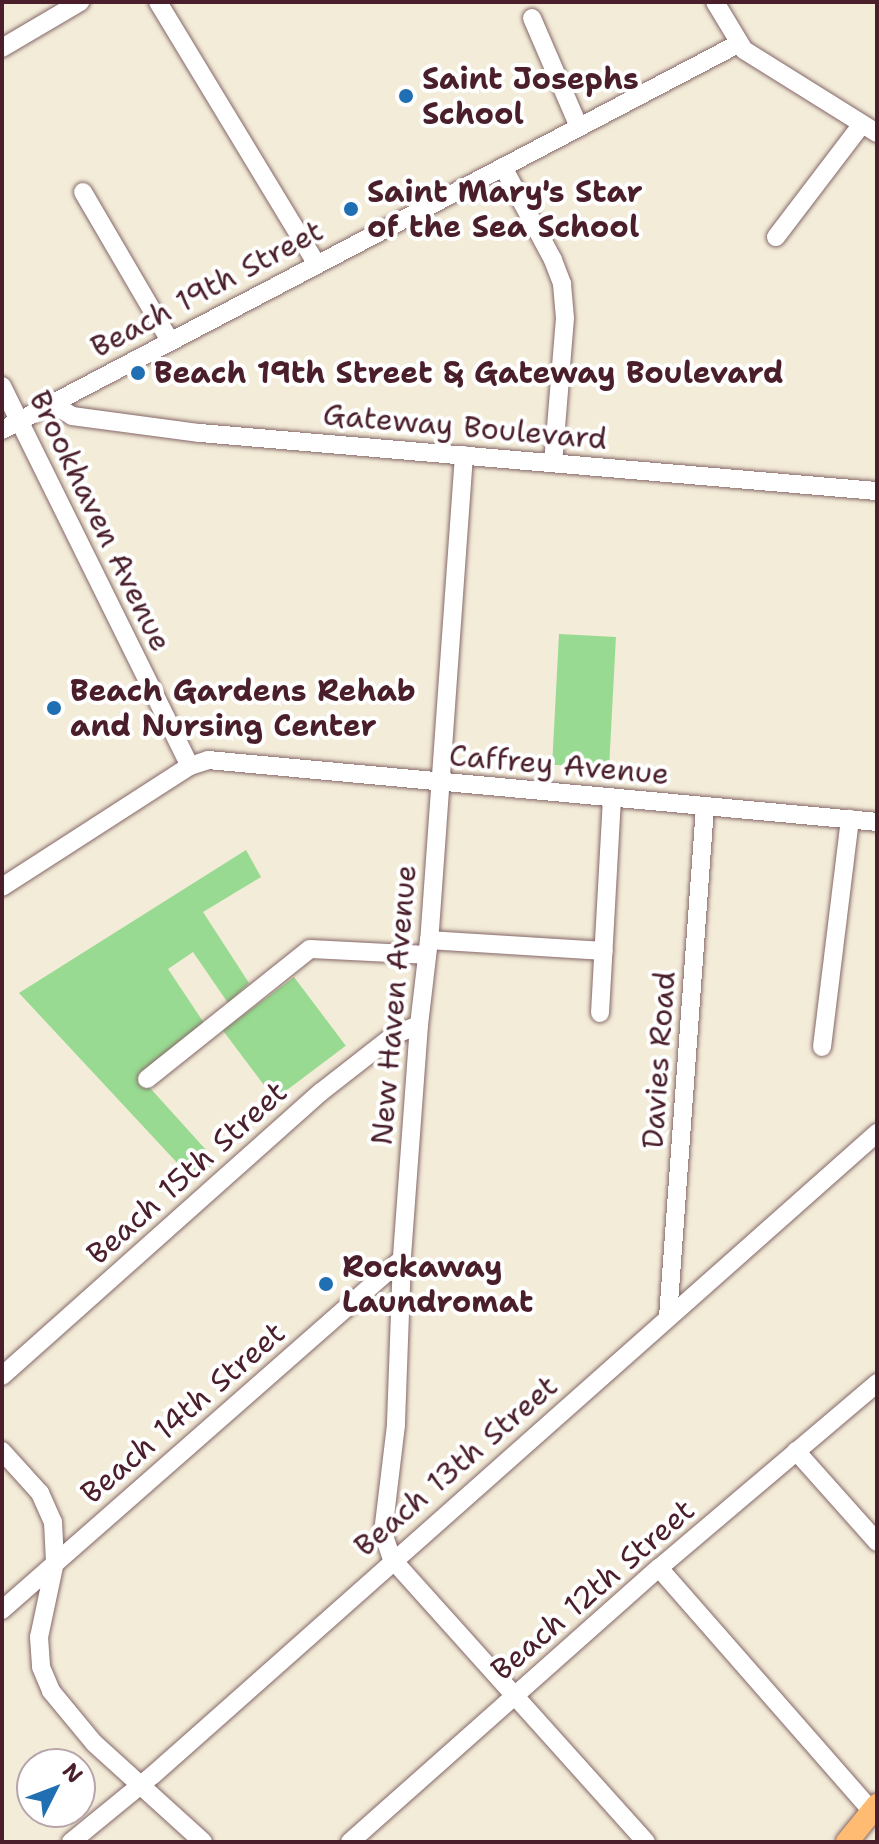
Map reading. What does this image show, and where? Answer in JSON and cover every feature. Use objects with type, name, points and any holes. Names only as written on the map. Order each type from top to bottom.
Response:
[{"type":"main road","points":[[847,1842],[875,1808]]},
{"type":"street","points":[[2,48],[80,2]]},
{"type":"street","points":[[158,2],[316,263]]},
{"type":"street","points":[[715,2],[738,44],[869,128],[776,237]]},
{"type":"street","points":[[532,18],[579,127]]},
{"type":"street","name":"Beach 19th Street","points":[[2,430],[169,339],[738,44]]},
{"type":"street","points":[[503,167],[553,260],[562,284],[565,318],[553,463]]},
{"type":"street","points":[[83,192],[169,339]]},
{"type":"street","name":"Brookhaven Avenue","points":[[2,386],[22,421],[190,766]]},
{"type":"street","name":"Gateway Boulevard","points":[[53,404],[72,416],[200,433],[877,491]]},
{"type":"street","name":"New Haven Avenue","points":[[392,1559],[383,1533],[396,1425],[402,1259],[464,455]]},
{"type":"street","name":"Caffrey Avenue","points":[[190,766],[208,760],[877,822]]},
{"type":"street","points":[[2,887],[190,766]]},
{"type":"street","points":[[600,1013],[612,798]]},
{"type":"street","name":"Davies Road","points":[[668,1317],[705,807]]},
{"type":"street","points":[[822,1047],[850,819]]},
{"type":"street","points":[[147,1079],[310,949],[428,947],[604,951]]},
{"type":"street","name":"Beach 15th Street","points":[[2,1376],[321,1092],[394,1035],[419,1025]]},
{"type":"street","name":"Beach 13th Street","points":[[71,1842],[140,1786],[392,1559],[877,1133]]},
{"type":"street","name":"Beach 14th Street","points":[[2,1610],[402,1259]]},
{"type":"street","name":"Beach 12th Street","points":[[350,1842],[659,1568],[877,1383]]},
{"type":"street","points":[[2,1451],[40,1493],[53,1522],[55,1562],[42,1609],[39,1637],[41,1667],[51,1691],[66,1712],[140,1786],[203,1842]]},
{"type":"street","points":[[796,1451],[877,1542]]},
{"type":"street","points":[[392,1559],[515,1695],[637,1839]]},
{"type":"street","points":[[659,1568],[875,1808]]},
{"type":"green space","points":[[559,634],[616,637],[609,768],[552,765]]},
{"type":"green space","points":[[246,850],[261,877],[203,912],[249,983],[228,1003],[193,952],[168,969],[206,1026],[142,1079],[216,1161],[195,1182],[19,993]]},
{"type":"green space","points":[[294,977],[346,1046],[275,1099],[223,1031]]},
{"type":"place","name":"Saint Josephs School","points":[[406,96]]},
{"type":"place","name":"Saint Mary's Star of the Sea School","points":[[351,209]]},
{"type":"place","name":"Beach 19th Street & Gateway Boulevard","points":[[138,373]]},
{"type":"place","name":"Beach Gardens Rehab and Nursing Center","points":[[54,708]]},
{"type":"place","name":"Rockaway Laundromat","points":[[326,1284]]}]
